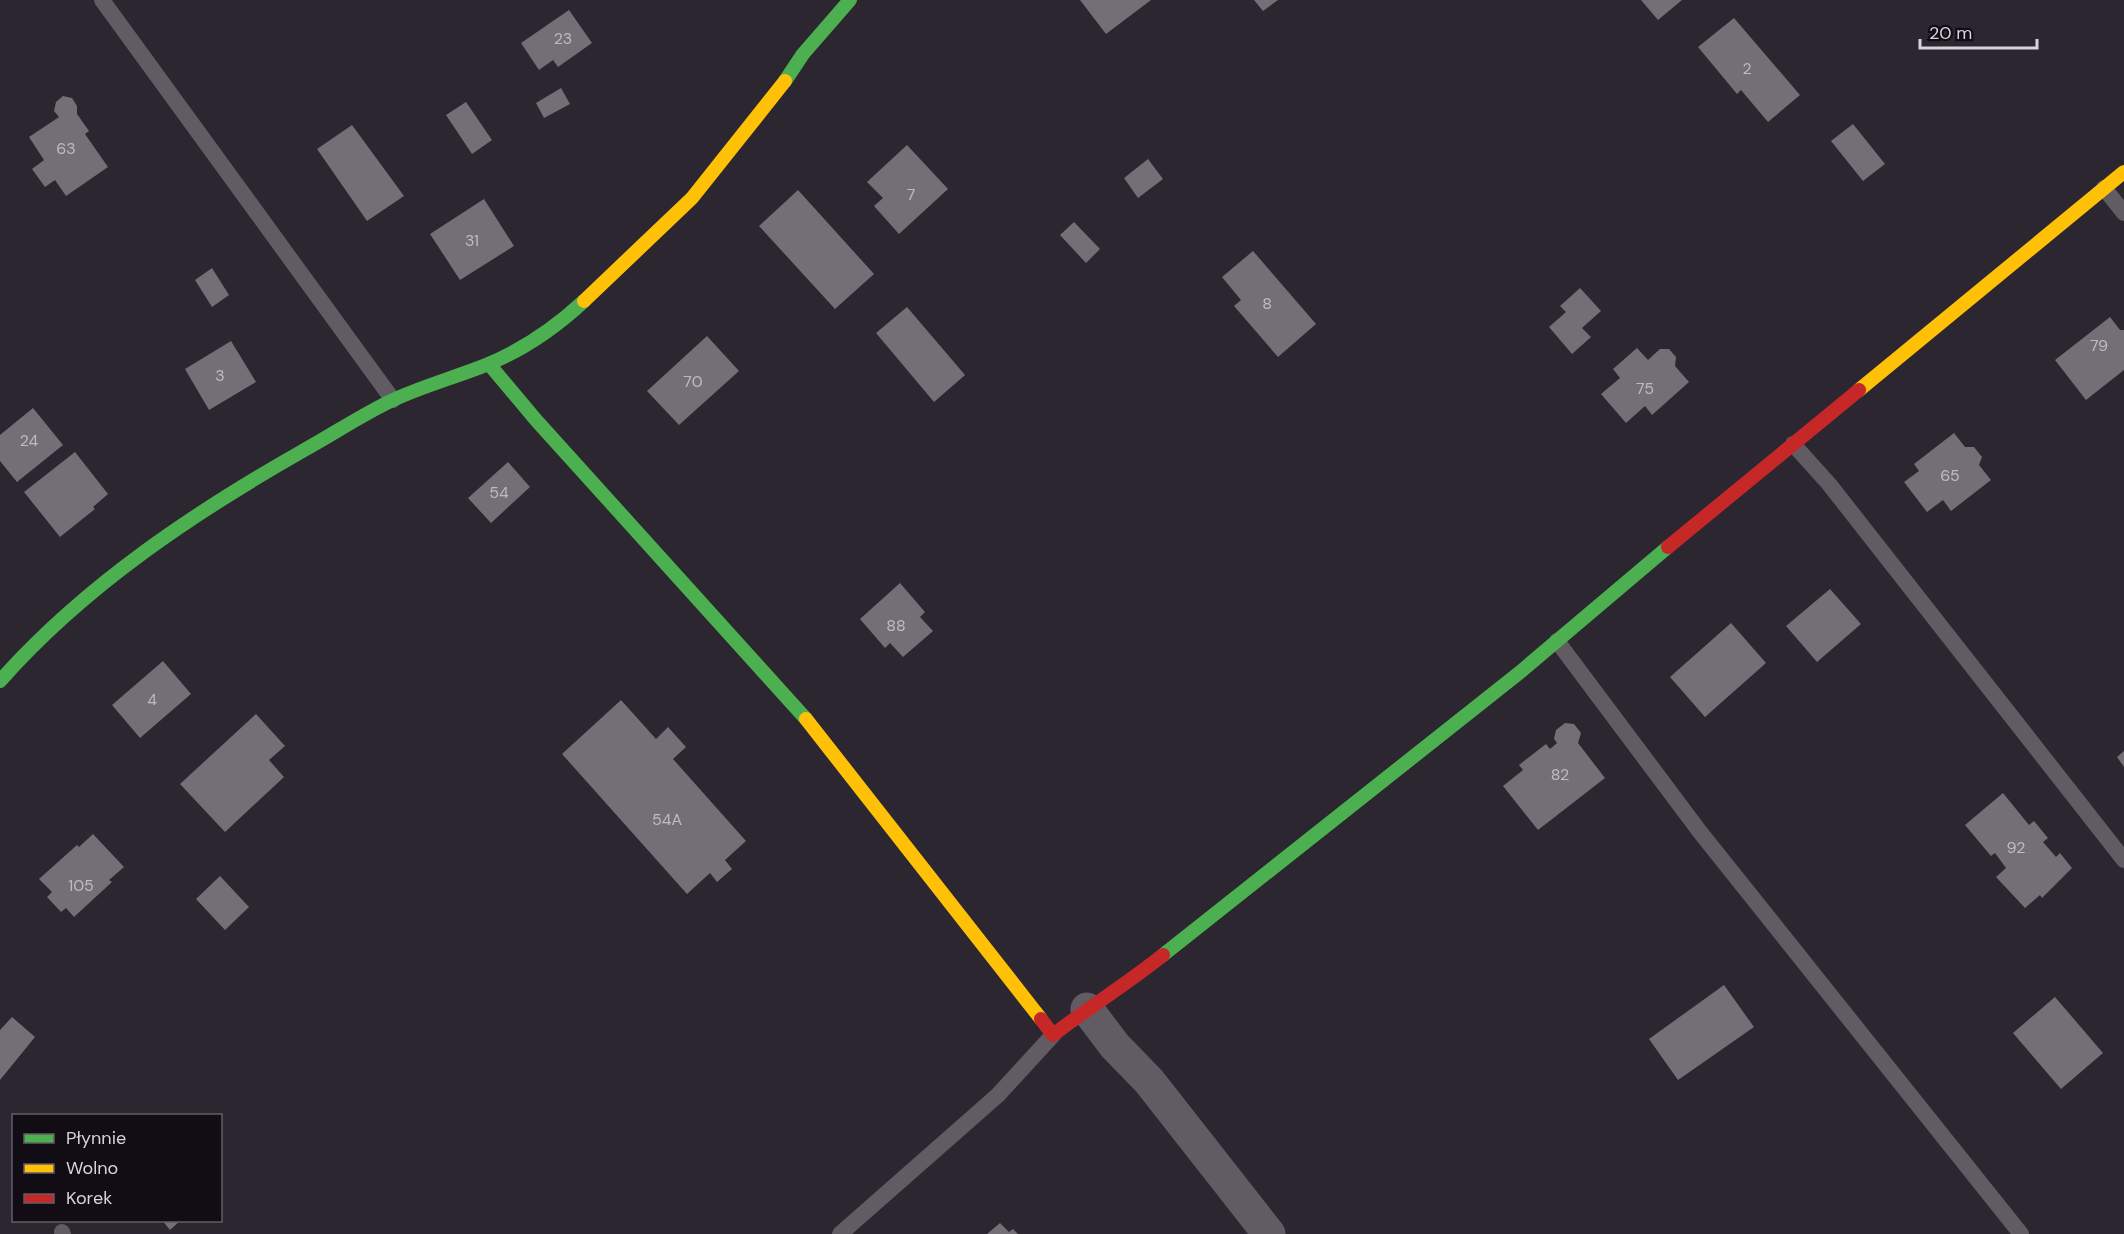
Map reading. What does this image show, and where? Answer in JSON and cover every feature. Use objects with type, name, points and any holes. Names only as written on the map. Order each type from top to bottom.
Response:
[{"type":"street","points":[[4,670],[91,594],[172,531],[298,452],[393,400],[489,364],[558,326],[692,198],[780,88],[803,54],[850,0]]},
{"type":"street","points":[[489,364],[536,420],[815,729],[1053,1035],[1087,1009],[1117,992],[1557,641],[2124,172]]},
{"type":"street","points":[[1087,1009],[1115,1046],[1149,1081],[1269,1234]]},
{"type":"lane","points":[[102,0],[393,400]]},
{"type":"lane","points":[[2104,188],[2124,213]]},
{"type":"lane","points":[[1793,444],[1828,484],[2124,860]]},
{"type":"lane","points":[[1557,641],[1701,831],[2021,1234]]},
{"type":"lane","points":[[840,1234],[998,1095],[1053,1035]]},
{"type":"building","points":[[1080,0],[1151,0],[1106,34]]},
{"type":"building","points":[[1254,0],[1278,0],[1263,11]]},
{"type":"building","points":[[1641,0],[1682,0],[1658,20]]},
{"type":"building","points":[[569,10],[592,43],[558,67],[553,60],[539,70],[521,43]]},
{"type":"building","points":[[1734,18],[1800,95],[1768,122],[1741,90],[1737,94],[1698,47]]},
{"type":"building","points":[[561,88],[570,104],[544,118],[536,103]]},
{"type":"building","points":[[63,96],[72,98],[77,106],[77,114],[89,131],[85,134],[108,167],[66,196],[55,180],[45,187],[32,169],[44,160],[29,137],[59,117],[54,111],[56,102]]},
{"type":"building","points":[[466,102],[492,140],[472,154],[446,115]]},
{"type":"building","points":[[1853,124],[1885,164],[1863,181],[1831,141]]},
{"type":"building","points":[[352,125],[404,196],[367,221],[317,149]]},
{"type":"building","points":[[907,145],[948,189],[899,234],[874,206],[883,198],[867,182]]},
{"type":"building","points":[[1148,159],[1163,179],[1138,198],[1124,178]]},
{"type":"building","points":[[798,190],[874,274],[835,309],[759,226]]},
{"type":"building","points":[[484,199],[514,246],[460,280],[430,234]]},
{"type":"building","points":[[1074,222],[1100,249],[1086,263],[1060,235]]},
{"type":"building","points":[[1253,251],[1316,324],[1278,357],[1234,306],[1241,300],[1222,277]]},
{"type":"building","points":[[212,268],[229,295],[212,307],[195,280]]},
{"type":"building","points":[[1580,288],[1601,311],[1582,328],[1591,337],[1572,354],[1549,327],[1566,312],[1560,306]]},
{"type":"building","points":[[907,307],[965,375],[934,402],[876,333]]},
{"type":"building","points":[[2110,317],[2120,330],[2124,330],[2124,370],[2086,400],[2055,360]]},
{"type":"building","points":[[707,336],[739,371],[679,425],[647,391]]},
{"type":"building","points":[[231,341],[256,382],[209,410],[185,369]]},
{"type":"building","points":[[1637,348],[1648,360],[1660,349],[1669,349],[1676,357],[1675,366],[1689,382],[1652,415],[1645,406],[1626,423],[1601,394],[1620,378],[1613,369]]},
{"type":"building","points":[[33,408],[63,445],[17,482],[0,461],[0,435]]},
{"type":"building","points":[[1954,433],[1965,447],[1974,447],[1982,457],[1979,465],[1991,480],[1951,511],[1943,500],[1927,512],[1904,482],[1919,471],[1914,464]]},
{"type":"building","points":[[75,452],[108,494],[93,507],[95,509],[60,537],[24,492]]},
{"type":"building","points":[[508,462],[530,487],[491,523],[468,498]]},
{"type":"building","points":[[900,583],[925,612],[920,617],[933,631],[903,657],[890,643],[885,648],[860,619]]},
{"type":"building","points":[[1830,589],[1861,624],[1817,662],[1786,626]]},
{"type":"building","points":[[1731,623],[1766,663],[1705,717],[1670,677]]},
{"type":"building","points":[[163,661],[191,694],[140,738],[112,705]]},
{"type":"building","points":[[621,700],[656,739],[668,727],[686,747],[673,759],[746,841],[725,860],[732,869],[717,882],[710,873],[687,894],[562,754]]},
{"type":"building","points":[[256,714],[285,746],[269,760],[284,777],[225,832],[180,784]]},
{"type":"building","points":[[1565,723],[1574,724],[1581,733],[1578,743],[1605,778],[1538,830],[1503,786],[1523,770],[1519,765],[1546,744],[1550,749],[1557,743],[1554,739],[1556,730]]},
{"type":"building","points":[[2124,751],[2124,767],[2117,757]]},
{"type":"building","points":[[2003,793],[2029,825],[2034,821],[2048,838],[2043,842],[2056,857],[2060,853],[2072,868],[2042,898],[2040,895],[2025,908],[1996,877],[2006,868],[1995,853],[1991,856],[1965,825]]},
{"type":"building","points":[[93,834],[124,867],[109,880],[112,882],[74,917],[66,908],[61,912],[47,897],[52,892],[39,879]]},
{"type":"building","points":[[220,876],[249,907],[225,930],[196,899]]},
{"type":"building","points":[[1724,985],[1754,1027],[1678,1080],[1649,1039]]},
{"type":"building","points":[[2055,997],[2103,1053],[2061,1089],[2013,1033]]},
{"type":"building","points":[[12,1017],[35,1037],[0,1080],[0,1030]]},
{"type":"building","points":[[164,1222],[179,1222],[170,1230]]},
{"type":"building","points":[[1000,1223],[1009,1232],[1013,1229],[1018,1234],[987,1234]]},
{"type":"traffic: fast","points":[[785,81],[803,54],[850,0]]},
{"type":"traffic: fast","points":[[0,681],[33,646],[105,582],[223,498],[382,405],[486,365],[526,345],[562,320],[584,301]]},
{"type":"traffic: fast","points":[[489,364],[536,420],[806,719]]},
{"type":"traffic: fast","points":[[1163,955],[1519,673],[1668,547]]},
{"type":"traffic: slow","points":[[584,301],[692,198],[785,81]]},
{"type":"traffic: slow","points":[[1859,390],[2124,172]]},
{"type":"traffic: slow","points":[[806,719],[1041,1019]]},
{"type":"traffic: jam","points":[[1668,547],[1859,390]]},
{"type":"traffic: jam","points":[[1041,1019],[1053,1035],[1163,955]]}]
